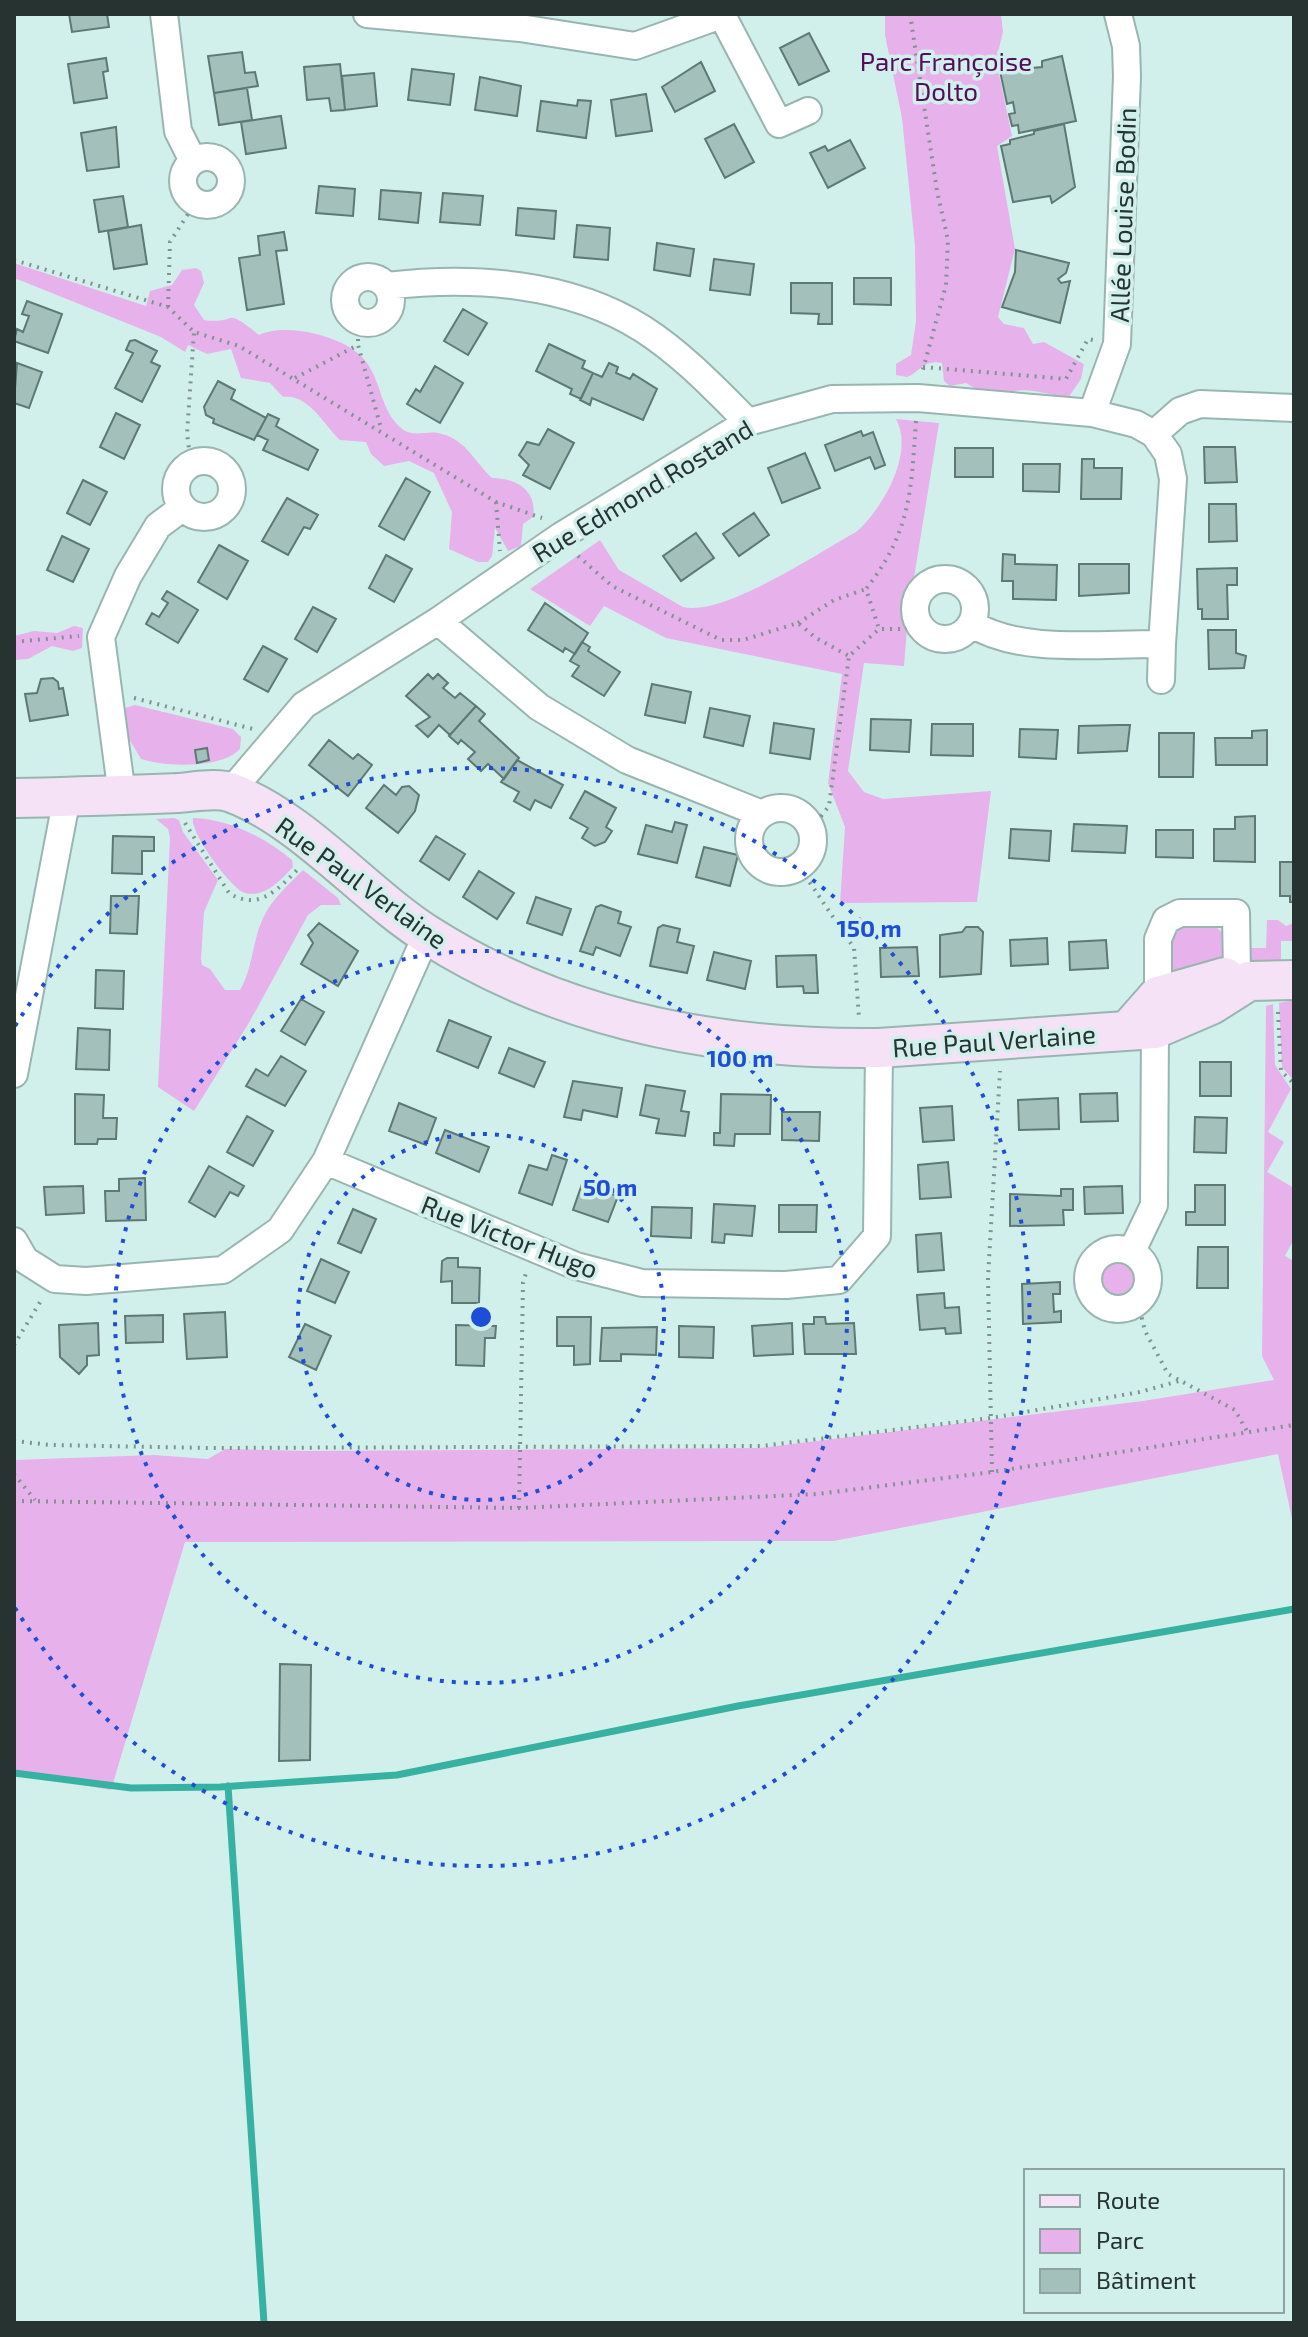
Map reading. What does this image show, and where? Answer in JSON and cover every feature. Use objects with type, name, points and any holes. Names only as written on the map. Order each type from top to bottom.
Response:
[{"type":"street","points":[[164,14],[178,131],[193,161]]},
{"type":"street","points":[[367,14],[520,28],[635,46],[724,15],[779,124],[808,111]]},
{"type":"street","name":"Allée Louise Bodin","points":[[1092,413],[1117,344],[1127,76],[1126,46],[1118,14]]},
{"type":"street","points":[[208,157],[222,163],[230,184],[218,202],[195,203],[183,183],[187,167],[193,161],[208,157]]},
{"type":"street","points":[[357,278],[376,278],[387,286],[392,299],[390,310],[377,323],[358,334],[344,308],[346,288],[357,278]]},
{"type":"street","points":[[387,286],[423,282],[506,285],[582,300],[642,328],[699,373],[748,422]]},
{"type":"street","name":"Rue Edmond Rostand","points":[[230,792],[304,705],[438,621],[561,536],[748,422],[832,399],[918,398],[1092,413],[1136,424],[1154,434]]},
{"type":"street","points":[[1161,680],[1173,479],[1168,454],[1154,434],[1180,411],[1200,404],[1294,408]]},
{"type":"street","points":[[206,460],[220,465],[231,478],[232,495],[219,513],[204,518],[182,508],[177,501],[176,481],[191,463],[206,460]]},
{"type":"street","points":[[122,795],[105,689],[101,637],[128,576],[158,526],[182,508]]},
{"type":"street","points":[[943,579],[962,584],[970,591],[976,606],[972,624],[965,632],[948,639],[928,634],[918,622],[915,609],[920,593],[943,579]]},
{"type":"street","points":[[438,621],[539,707],[627,760],[762,814],[785,808],[805,819],[811,829],[812,847],[801,866],[781,872],[767,869],[751,852],[751,830],[762,814]]},
{"type":"street","points":[[972,624],[988,634],[1017,642],[1162,644]]},
{"type":"street","points":[[14,798],[230,792]]},
{"type":"street","name":"Rue Paul Verlaine","points":[[230,792],[284,823],[427,934],[519,985],[619,1020],[732,1043],[870,1048],[1002,1039],[1147,1018],[1211,1005],[1262,979]]},
{"type":"street","points":[[14,1074],[67,797]]},
{"type":"street","points":[[1132,1251],[1154,1205],[1147,1018],[1158,939],[1166,920],[1180,913],[1236,913],[1262,979]]},
{"type":"street","points":[[14,1241],[25,1260],[55,1279],[86,1281],[223,1270],[280,1230],[326,1161],[427,934]]},
{"type":"street","name":"Rue Victor Hugo","points":[[326,1161],[576,1266],[642,1283],[786,1285],[839,1280],[877,1236],[870,1048]]},
{"type":"street","points":[[1113,1248],[1132,1251],[1143,1260],[1149,1274],[1147,1290],[1138,1302],[1121,1310],[1102,1306],[1090,1292],[1088,1282],[1087,1273],[1096,1256],[1113,1248]]},
{"type":"path","points":[[14,260],[168,307],[194,332],[239,346],[496,502],[544,519],[612,586],[721,640],[743,640],[798,623],[834,600],[866,589],[890,557],[903,528],[912,480],[918,398],[923,367],[946,285],[948,240],[937,191],[910,14]]},
{"type":"path","points":[[168,307],[170,242],[195,203]]},
{"type":"path","points":[[191,463],[187,434],[194,332]]},
{"type":"path","points":[[295,378],[358,334],[381,430]]},
{"type":"path","points":[[923,367],[1066,379],[1088,339],[1117,344]]},
{"type":"path","points":[[496,502],[497,547],[512,569]]},
{"type":"path","points":[[866,589],[879,629]]},
{"type":"path","points":[[811,829],[829,806],[849,656],[879,629],[904,629],[918,622]]},
{"type":"path","points":[[798,623],[816,638],[849,656]]},
{"type":"path","points":[[14,642],[101,637]]},
{"type":"path","points":[[105,689],[254,729],[268,745]]},
{"type":"path","points":[[181,793],[190,835],[229,893],[240,899],[248,901],[270,896],[316,847]]},
{"type":"path","points":[[781,872],[806,877],[854,948],[870,1048]]},
{"type":"path","points":[[1262,979],[1279,1013],[1281,1071],[1294,1084]]},
{"type":"path","points":[[992,1472],[988,1278],[1002,1039]]},
{"type":"path","points":[[519,1508],[523,1283],[533,1249]]},
{"type":"path","points":[[14,1345],[55,1279]]},
{"type":"path","points":[[1138,1302],[1145,1331],[1168,1374],[1235,1410],[1248,1433]]},
{"type":"path","points":[[14,1441],[51,1445],[194,1448],[761,1446],[991,1418],[1140,1392],[1179,1381]]},
{"type":"path","points":[[14,1501],[519,1508],[818,1494],[992,1472],[1294,1425]]},
{"type":"path","points":[[14,1474],[36,1501]]},
{"type":"green space","name":"Parc Françoise Dolto","points":[[885,14],[1001,14],[1003,32],[996,60],[1012,136],[997,146],[1015,249],[998,317],[1004,324],[1024,328],[1033,344],[1044,342],[1084,364],[1081,379],[1068,398],[1027,390],[1005,395],[983,393],[966,383],[950,386],[944,381],[942,363],[936,362],[907,377],[896,375],[896,364],[911,355],[916,321],[915,246],[902,118],[885,35]]},
{"type":"green space","points":[[14,263],[146,306],[150,291],[172,285],[182,270],[196,268],[201,271],[204,283],[194,305],[204,320],[235,318],[259,335],[270,331],[298,331],[342,343],[354,350],[369,366],[388,412],[401,428],[411,433],[436,433],[450,437],[464,446],[492,478],[509,480],[523,487],[534,508],[533,517],[523,524],[521,546],[508,551],[495,528],[492,556],[488,562],[478,562],[449,549],[452,512],[434,473],[409,461],[384,466],[371,454],[366,442],[340,440],[308,405],[292,397],[283,397],[270,383],[241,378],[231,349],[207,354],[188,345],[185,352],[161,337],[17,279],[14,281]]},
{"type":"green space","points":[[896,419],[939,423],[908,615],[904,666],[864,663],[848,771],[864,792],[883,799],[991,791],[977,902],[840,903],[845,827],[828,783],[842,674],[666,638],[604,606],[590,626],[530,589],[600,540],[619,570],[683,607],[700,608],[745,593],[795,568],[856,532],[866,522],[885,496],[899,464],[901,433]]},
{"type":"green space","points":[[74,626],[83,628],[82,648],[73,651],[52,646],[28,659],[14,660],[14,636],[34,631],[57,633]]},
{"type":"green space","points":[[135,705],[233,729],[241,737],[240,749],[232,756],[207,763],[178,765],[141,759],[126,734],[122,709]]},
{"type":"green space","points":[[193,818],[220,822],[246,831],[292,860],[293,867],[266,890],[245,893],[230,881],[212,859],[197,835]]},
{"type":"green space","points":[[156,819],[179,820],[183,832],[218,880],[204,912],[201,959],[202,965],[210,969],[225,990],[240,990],[248,973],[263,918],[276,898],[303,870],[338,898],[341,905],[321,905],[308,915],[250,1021],[194,1111],[158,1087],[170,838],[168,829]]},
{"type":"green space","points":[[1267,920],[1278,920],[1286,926],[1294,923],[1294,941],[1281,941],[1281,973],[1252,964],[1248,948],[1266,948]]},
{"type":"green space","points":[[1215,926],[1224,934],[1225,967],[1171,985],[1170,942],[1176,927]]},
{"type":"green space","points":[[1294,1000],[1294,1081],[1282,1067],[1279,1003]]},
{"type":"green space","points":[[1273,1004],[1275,1065],[1291,1089],[1268,1132],[1284,1142],[1267,1172],[1294,1188],[1294,1239],[1285,1256],[1294,1261],[1294,1528],[1278,1454],[834,1541],[185,1542],[111,1790],[14,1773],[14,1460],[154,1455],[208,1459],[225,1449],[760,1448],[1143,1401],[1274,1380],[1262,1356],[1266,1006]]},
{"type":"green space","points":[[1119,1259],[1131,1265],[1137,1277],[1131,1289],[1119,1295],[1107,1289],[1101,1277],[1107,1265]]},
{"type":"building","points":[[69,14],[107,14],[109,27],[72,32]]},
{"type":"building","points":[[809,33],[829,71],[799,85],[780,48]]},
{"type":"building","points":[[242,52],[245,73],[255,72],[258,86],[214,93],[208,56]]},
{"type":"building","points":[[1062,56],[1076,121],[1019,133],[1018,125],[1012,126],[1009,114],[1015,113],[1013,102],[1007,104],[1000,71],[1042,67],[1042,61]]},
{"type":"building","points":[[106,58],[108,71],[103,72],[107,98],[74,103],[68,64]]},
{"type":"building","points":[[701,62],[715,91],[675,112],[662,87]]},
{"type":"building","points":[[340,64],[345,110],[331,111],[329,98],[307,100],[304,67]]},
{"type":"building","points":[[412,69],[454,74],[450,105],[408,100]]},
{"type":"building","points":[[374,73],[377,106],[345,110],[342,76]]},
{"type":"building","points":[[480,77],[521,86],[517,116],[475,110]]},
{"type":"building","points":[[247,88],[252,120],[219,125],[214,93]]},
{"type":"building","points":[[646,94],[652,131],[616,136],[611,100]]},
{"type":"building","points":[[578,100],[591,101],[586,138],[537,131],[541,101],[577,106]]},
{"type":"building","points":[[281,116],[286,148],[246,154],[241,122]]},
{"type":"building","points":[[734,124],[754,162],[725,178],[705,139]]},
{"type":"building","points":[[1064,124],[1075,187],[1052,203],[1050,196],[1013,202],[1001,146],[1010,144],[1010,140],[1034,134],[1034,131]]},
{"type":"building","points":[[116,127],[119,167],[87,171],[81,133]]},
{"type":"building","points":[[850,140],[865,168],[828,188],[810,153],[825,146],[828,151]]},
{"type":"building","points":[[319,186],[355,189],[353,216],[316,213]]},
{"type":"building","points":[[381,190],[421,193],[418,223],[379,219]]},
{"type":"building","points":[[443,193],[483,196],[480,225],[440,222]]},
{"type":"building","points":[[123,196],[128,227],[99,232],[94,200]]},
{"type":"building","points":[[518,208],[556,211],[554,239],[516,235]]},
{"type":"building","points":[[141,225],[147,264],[114,269],[108,231]]},
{"type":"building","points":[[577,225],[610,228],[608,260],[574,257]]},
{"type":"building","points":[[284,232],[287,250],[276,251],[284,304],[247,310],[239,258],[260,255],[258,236]]},
{"type":"building","points":[[657,243],[694,249],[690,276],[654,270]]},
{"type":"building","points":[[1016,250],[1069,263],[1066,273],[1058,279],[1061,283],[1070,281],[1060,323],[1002,307],[1015,272]]},
{"type":"building","points":[[714,259],[754,264],[750,295],[710,290]]},
{"type":"building","points":[[854,278],[891,278],[891,305],[854,304]]},
{"type":"building","points":[[791,283],[832,283],[832,324],[818,324],[819,314],[791,313]]},
{"type":"building","points":[[27,301],[62,314],[48,353],[14,341],[17,329],[23,332],[29,316],[22,314]]},
{"type":"building","points":[[463,309],[487,323],[468,355],[444,341]]},
{"type":"building","points":[[135,340],[157,351],[151,362],[160,366],[142,402],[115,388],[133,353],[126,350],[130,341]]},
{"type":"building","points":[[549,344],[585,361],[582,368],[593,373],[581,399],[570,394],[572,389],[536,371]]},
{"type":"building","points":[[17,363],[42,372],[29,408],[14,403]]},
{"type":"building","points":[[609,363],[618,367],[616,373],[630,379],[633,374],[657,389],[643,420],[592,398],[590,405],[580,400],[593,373],[602,377]]},
{"type":"building","points":[[435,366],[463,383],[440,423],[407,404],[416,389],[420,392]]},
{"type":"building","points":[[218,381],[235,390],[231,399],[266,418],[254,440],[213,423],[214,419],[206,415],[204,407]]},
{"type":"building","points":[[116,413],[140,425],[124,459],[100,447]]},
{"type":"building","points":[[268,414],[279,419],[276,426],[318,450],[308,470],[263,450],[268,440],[257,435]]},
{"type":"building","points":[[548,429],[574,443],[550,489],[523,475],[529,465],[519,455],[527,442],[539,445]]},
{"type":"building","points":[[861,431],[863,436],[873,432],[885,465],[875,469],[870,457],[835,471],[825,445]]},
{"type":"building","points":[[1204,447],[1235,447],[1237,482],[1205,483]]},
{"type":"building","points":[[955,448],[993,448],[993,477],[955,477]]},
{"type":"building","points":[[805,453],[820,488],[782,503],[768,468]]},
{"type":"building","points":[[1082,459],[1094,459],[1094,468],[1122,468],[1121,499],[1081,499]]},
{"type":"building","points":[[1023,464],[1060,464],[1059,492],[1023,491]]},
{"type":"building","points":[[406,478],[430,492],[404,540],[379,526]]},
{"type":"building","points":[[83,480],[107,492],[90,525],[67,513]]},
{"type":"building","points":[[287,498],[318,515],[310,529],[304,527],[288,555],[262,541]]},
{"type":"building","points":[[1209,504],[1236,504],[1237,541],[1209,542]]},
{"type":"building","points":[[754,513],[769,535],[739,556],[723,534]]},
{"type":"building","points":[[696,533],[714,558],[681,581],[663,556]]},
{"type":"building","points":[[62,536],[89,549],[73,582],[47,570]]},
{"type":"building","points":[[219,545],[248,561],[227,599],[198,582]]},
{"type":"building","points":[[1003,554],[1015,555],[1015,564],[1057,565],[1056,600],[1013,599],[1013,581],[1002,581]]},
{"type":"building","points":[[386,555],[412,569],[394,602],[369,588]]},
{"type":"building","points":[[1079,564],[1129,564],[1129,593],[1079,596]]},
{"type":"building","points":[[1237,568],[1237,585],[1227,585],[1228,619],[1202,619],[1202,609],[1198,609],[1197,569]]},
{"type":"building","points":[[167,591],[198,610],[178,643],[146,624],[152,613],[159,617],[168,603],[162,599]]},
{"type":"building","points":[[545,603],[588,633],[575,654],[565,648],[563,652],[528,630]]},
{"type":"building","points":[[313,607],[336,619],[317,652],[295,639]]},
{"type":"building","points":[[1208,630],[1236,630],[1236,653],[1246,656],[1244,668],[1209,669]]},
{"type":"building","points":[[582,642],[590,647],[588,651],[620,672],[604,696],[572,676],[579,666],[570,661]]},
{"type":"building","points":[[263,646],[287,659],[268,692],[244,679]]},
{"type":"building","points":[[428,674],[433,679],[438,674],[448,683],[443,688],[455,698],[460,693],[476,706],[450,735],[439,725],[428,737],[416,726],[430,717],[406,696]]},
{"type":"building","points":[[53,678],[58,682],[59,689],[63,688],[68,715],[30,721],[25,694],[37,693],[41,679]]},
{"type":"building","points":[[652,684],[691,692],[685,723],[645,715]]},
{"type":"building","points":[[476,706],[485,714],[479,721],[519,758],[504,779],[488,764],[481,771],[468,759],[475,752],[461,740],[458,744],[449,736]]},
{"type":"building","points":[[710,708],[750,716],[743,746],[704,737]]},
{"type":"building","points":[[871,719],[911,720],[909,752],[870,750]]},
{"type":"building","points":[[774,723],[814,729],[810,759],[770,753]]},
{"type":"building","points":[[932,724],[973,724],[973,756],[931,755]]},
{"type":"building","points":[[1130,725],[1127,751],[1078,753],[1079,726]]},
{"type":"building","points":[[1020,729],[1058,730],[1056,759],[1019,757]]},
{"type":"building","points":[[1267,730],[1267,765],[1216,765],[1215,738],[1252,738],[1252,731]]},
{"type":"building","points":[[1159,733],[1194,733],[1193,777],[1159,777]]},
{"type":"building","points":[[329,740],[353,759],[358,754],[372,765],[348,796],[309,765]]},
{"type":"building","points":[[207,748],[209,760],[197,763],[195,750]]},
{"type":"building","points":[[517,760],[563,785],[551,808],[535,800],[530,810],[514,801],[519,792],[501,782]]},
{"type":"building","points":[[384,785],[396,795],[402,787],[409,786],[419,795],[415,811],[398,833],[366,808]]},
{"type":"building","points":[[585,791],[616,808],[606,827],[612,831],[605,842],[595,846],[582,838],[588,828],[570,818]]},
{"type":"building","points":[[1255,816],[1255,862],[1214,861],[1214,829],[1235,829],[1235,817]]},
{"type":"building","points":[[675,822],[687,825],[677,863],[638,854],[646,825],[672,832]]},
{"type":"building","points":[[1074,824],[1127,826],[1125,853],[1072,851]]},
{"type":"building","points":[[1011,829],[1051,831],[1049,861],[1009,858]]},
{"type":"building","points":[[1156,830],[1193,830],[1193,858],[1156,857]]},
{"type":"building","points":[[113,836],[154,837],[154,851],[142,851],[142,874],[112,873]]},
{"type":"building","points":[[436,836],[465,854],[449,880],[420,861]]},
{"type":"building","points":[[704,847],[738,855],[730,886],[696,877]]},
{"type":"building","points":[[1280,862],[1294,862],[1294,902],[1290,902],[1290,896],[1280,896]]},
{"type":"building","points":[[479,871],[514,893],[497,919],[463,897]]},
{"type":"building","points":[[111,896],[139,896],[137,934],[110,933]]},
{"type":"building","points":[[536,897],[571,909],[562,935],[527,923]]},
{"type":"building","points":[[601,905],[621,912],[618,923],[631,927],[620,956],[596,947],[593,955],[580,951],[596,907]]},
{"type":"building","points":[[319,923],[358,951],[338,986],[301,964],[313,943],[308,935]]},
{"type":"building","points":[[663,925],[680,929],[677,942],[694,946],[687,973],[650,966],[658,928]]},
{"type":"building","points":[[966,927],[978,927],[983,932],[981,974],[940,977],[940,935],[962,932]]},
{"type":"building","points":[[1047,938],[1048,964],[1011,966],[1010,940]]},
{"type":"building","points":[[1106,940],[1108,968],[1070,970],[1069,942]]},
{"type":"building","points":[[917,947],[919,976],[881,977],[880,948]]},
{"type":"building","points":[[714,952],[751,961],[745,989],[707,980]]},
{"type":"building","points":[[816,955],[818,993],[804,993],[803,986],[777,987],[776,956]]},
{"type":"building","points":[[96,970],[124,971],[123,1009],[95,1008]]},
{"type":"building","points":[[301,999],[324,1012],[305,1045],[281,1031]]},
{"type":"building","points":[[449,1020],[491,1037],[478,1068],[437,1051]]},
{"type":"building","points":[[78,1028],[110,1030],[109,1070],[76,1069]]},
{"type":"building","points":[[509,1048],[545,1062],[534,1087],[499,1073]]},
{"type":"building","points":[[281,1056],[306,1071],[285,1106],[246,1086],[256,1069],[268,1076]]},
{"type":"building","points":[[1200,1062],[1231,1062],[1231,1096],[1200,1096]]},
{"type":"building","points":[[573,1081],[622,1088],[617,1117],[583,1110],[581,1120],[564,1117]]},
{"type":"building","points":[[646,1085],[685,1091],[681,1111],[689,1112],[685,1136],[656,1133],[659,1119],[640,1115]]},
{"type":"building","points":[[1117,1093],[1118,1121],[1081,1122],[1080,1094]]},
{"type":"building","points":[[75,1094],[104,1095],[103,1118],[117,1118],[116,1139],[98,1139],[97,1144],[75,1144]]},
{"type":"building","points":[[721,1094],[771,1095],[770,1134],[735,1134],[734,1146],[714,1145],[714,1133],[720,1133]]},
{"type":"building","points":[[1058,1098],[1059,1129],[1019,1130],[1018,1100]]},
{"type":"building","points":[[399,1103],[436,1118],[426,1145],[389,1131]]},
{"type":"building","points":[[952,1106],[954,1140],[923,1142],[920,1108]]},
{"type":"building","points":[[782,1112],[820,1112],[819,1141],[782,1140]]},
{"type":"building","points":[[247,1116],[273,1131],[253,1166],[227,1152]]},
{"type":"building","points":[[1195,1117],[1227,1118],[1226,1153],[1194,1152]]},
{"type":"building","points":[[445,1130],[489,1147],[479,1172],[436,1153]]},
{"type":"building","points":[[552,1155],[567,1160],[552,1205],[519,1193],[529,1165],[547,1170]]},
{"type":"building","points":[[948,1162],[951,1197],[920,1199],[918,1165]]},
{"type":"building","points":[[209,1166],[244,1186],[238,1196],[230,1192],[215,1217],[189,1202]]},
{"type":"building","points":[[145,1178],[146,1220],[106,1221],[105,1191],[119,1191],[119,1179]]},
{"type":"building","points":[[582,1184],[618,1196],[608,1222],[573,1210]]},
{"type":"building","points":[[1195,1185],[1225,1185],[1225,1225],[1186,1225],[1186,1212],[1195,1212]]},
{"type":"building","points":[[83,1186],[84,1213],[46,1215],[44,1187]]},
{"type":"building","points":[[1122,1186],[1123,1213],[1085,1214],[1084,1187]]},
{"type":"building","points":[[1061,1189],[1073,1189],[1073,1210],[1063,1210],[1064,1225],[1010,1226],[1010,1194],[1061,1196]]},
{"type":"building","points":[[714,1204],[755,1206],[752,1236],[725,1234],[724,1243],[712,1242]]},
{"type":"building","points":[[779,1205],[817,1205],[816,1232],[779,1232]]},
{"type":"building","points":[[652,1207],[692,1208],[691,1238],[651,1236]]},
{"type":"building","points":[[353,1209],[376,1219],[361,1253],[338,1243]]},
{"type":"building","points":[[941,1233],[944,1270],[918,1272],[916,1235]]},
{"type":"building","points":[[1198,1247],[1228,1247],[1228,1288],[1197,1288]]},
{"type":"building","points":[[458,1258],[458,1267],[480,1268],[479,1303],[452,1303],[452,1281],[441,1282],[442,1261]]},
{"type":"building","points":[[321,1259],[349,1272],[335,1303],[307,1291]]},
{"type":"building","points":[[1060,1282],[1060,1294],[1053,1294],[1054,1312],[1061,1311],[1061,1322],[1023,1324],[1022,1284]]},
{"type":"building","points":[[944,1293],[945,1308],[959,1307],[961,1333],[946,1334],[945,1328],[920,1330],[917,1295]]},
{"type":"building","points":[[225,1312],[227,1357],[187,1359],[184,1314]]},
{"type":"building","points":[[163,1315],[163,1342],[126,1343],[125,1316]]},
{"type":"building","points":[[557,1317],[591,1317],[590,1364],[574,1365],[574,1346],[557,1346]]},
{"type":"building","points":[[814,1317],[825,1317],[826,1324],[854,1323],[856,1354],[805,1354],[803,1324],[814,1324]]},
{"type":"building","points":[[98,1323],[99,1355],[87,1356],[87,1365],[79,1374],[60,1357],[59,1325]]},
{"type":"building","points":[[792,1323],[793,1354],[754,1356],[752,1326]]},
{"type":"building","points":[[305,1324],[331,1336],[316,1370],[289,1357]]},
{"type":"building","points":[[456,1325],[496,1326],[495,1338],[485,1338],[484,1366],[456,1365]]},
{"type":"building","points":[[679,1326],[714,1327],[713,1358],[679,1357]]},
{"type":"building","points":[[657,1327],[656,1355],[621,1354],[621,1361],[600,1361],[602,1328]]},
{"type":"building","points":[[280,1664],[311,1665],[310,1760],[279,1761]]},
{"type":"waterway","points":[[14,1773],[131,1788],[220,1787],[397,1775],[738,1706],[1294,1609]]},
{"type":"waterway","points":[[228,1786],[264,2323]]}]
